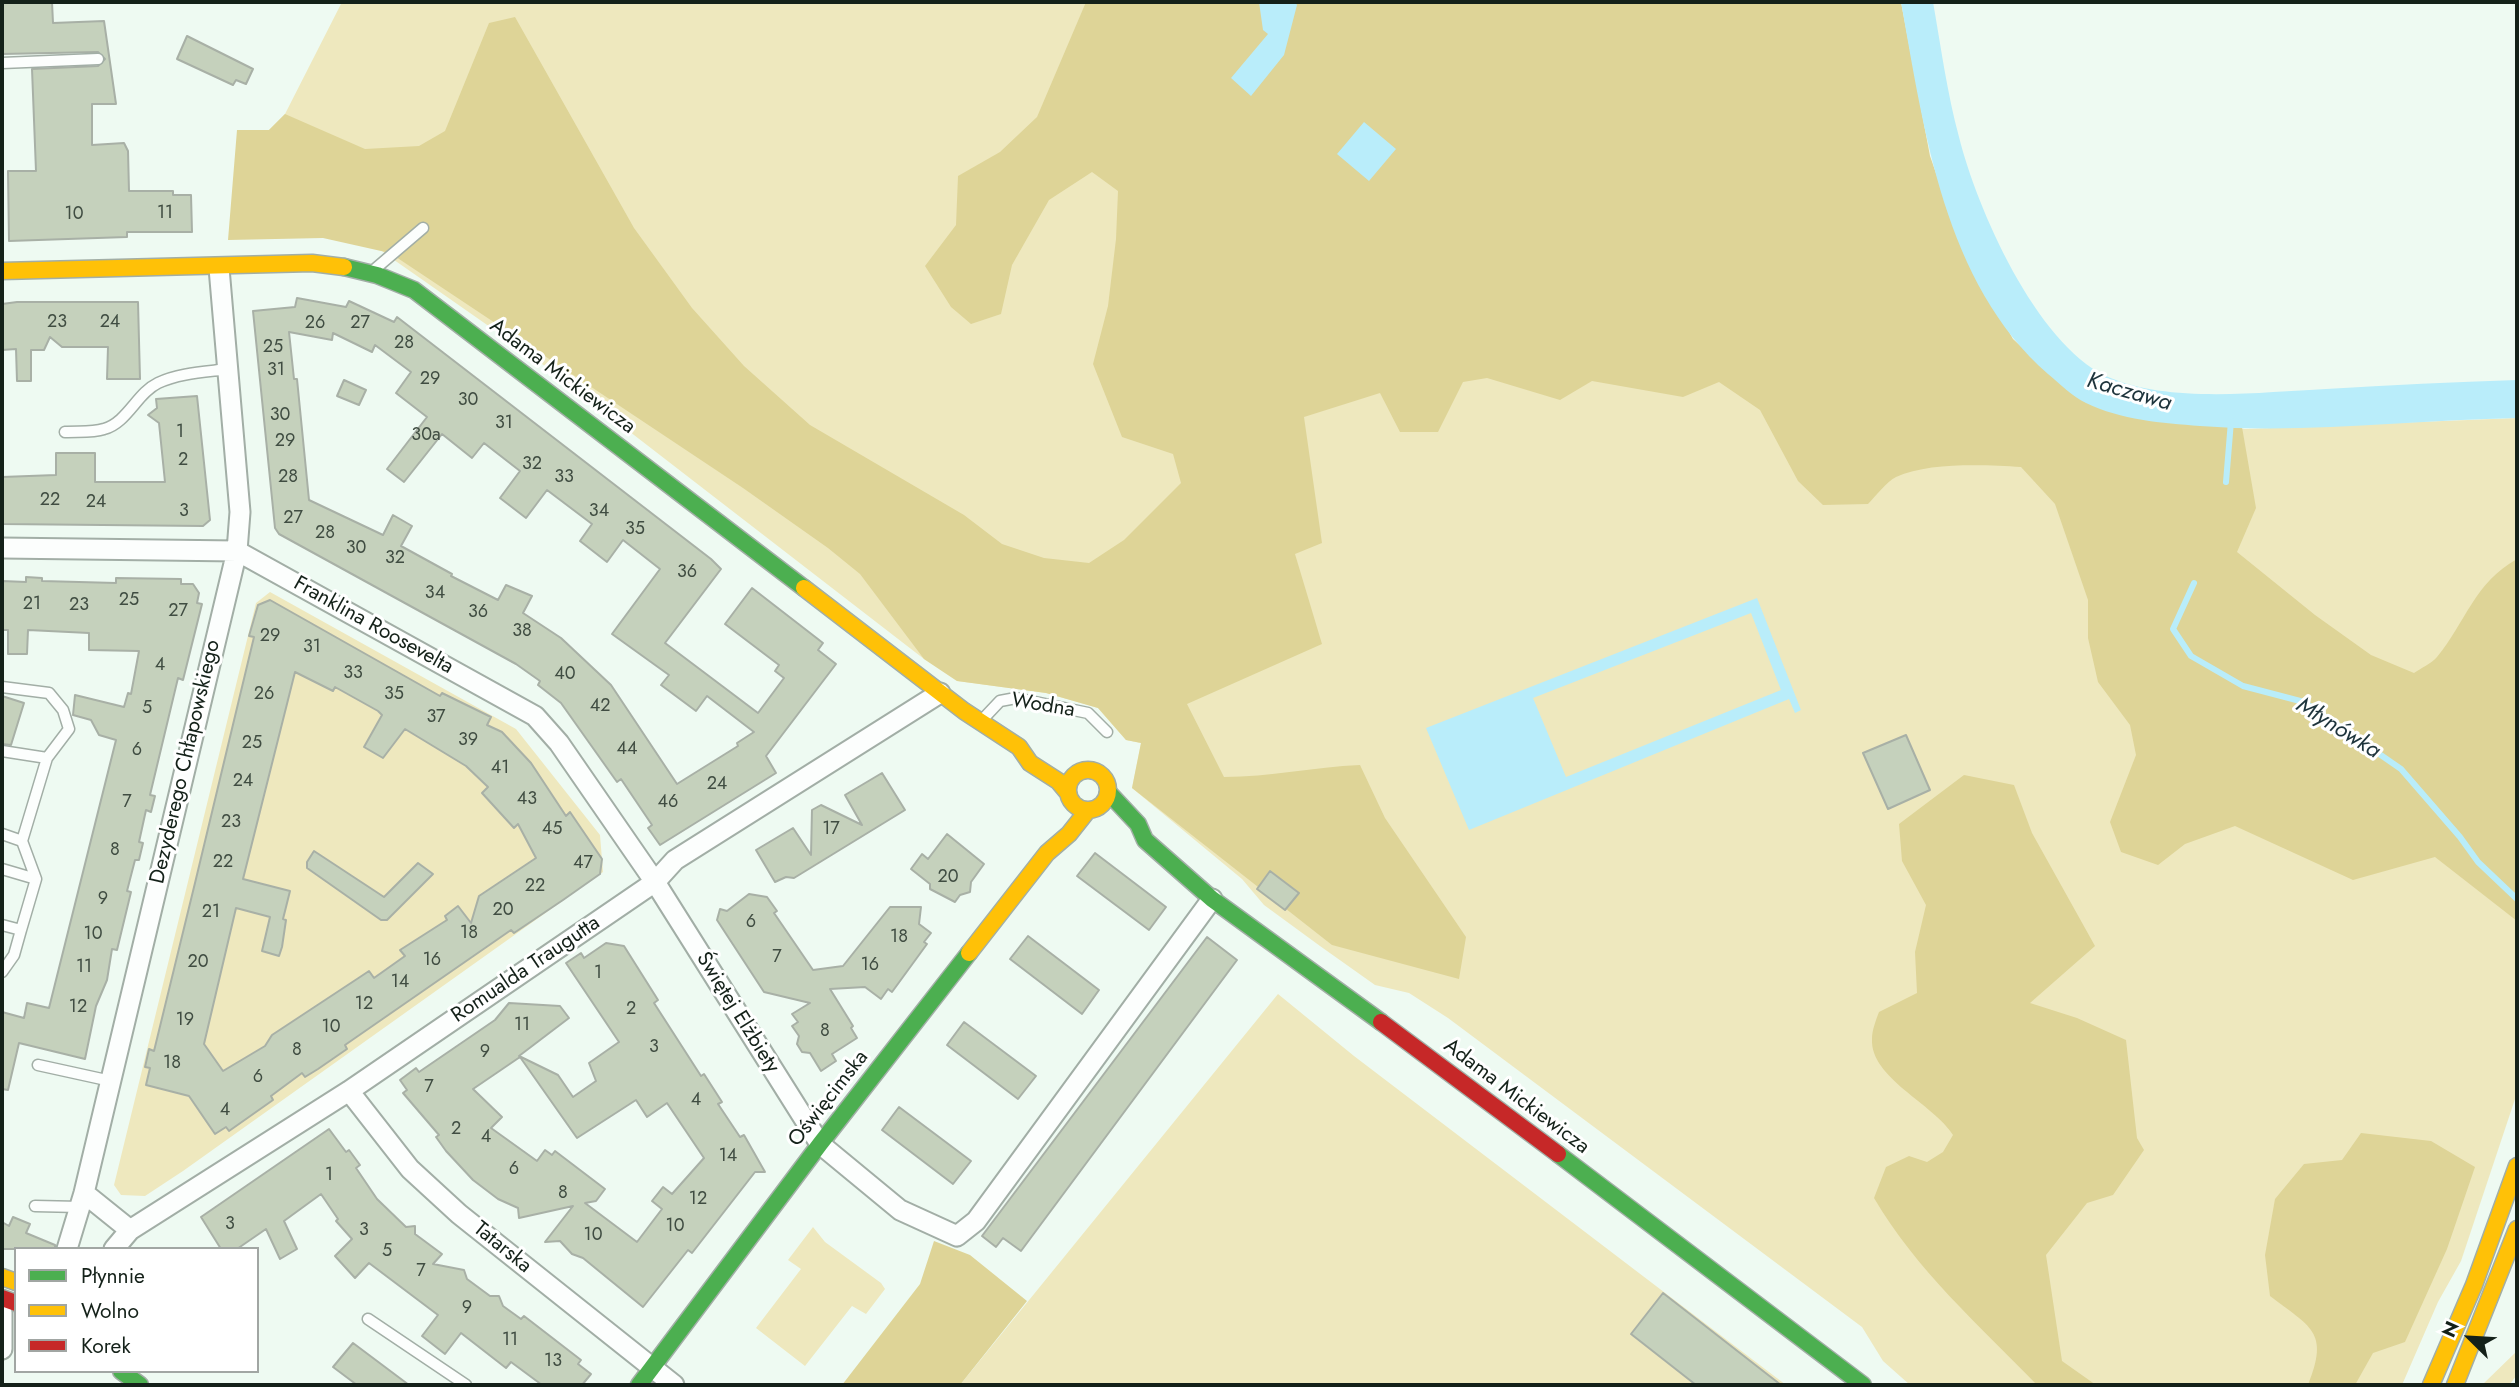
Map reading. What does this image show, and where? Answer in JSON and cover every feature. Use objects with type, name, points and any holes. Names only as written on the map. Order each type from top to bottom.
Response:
[{"type":"street","name":"Adama Mickiewicza","points":[[2,271],[346,265],[372,272],[414,290],[940,693],[1019,747],[1030,763],[1058,781],[1069,796]]},
{"type":"street","name":"Dezyderego Chłapowskiego","points":[[68,1247],[111,1081],[237,551],[240,512],[219,268]]},
{"type":"street","name":"Franklina Roosevelta","points":[[2,548],[237,551],[535,716],[559,743],[655,882]]},
{"type":"street","name":"Romualda Traugutta","points":[[116,1247],[130,1230],[349,1091],[655,882],[675,860],[940,693]]},
{"type":"street","name":"Adama Mickiewicza","points":[[1019,747],[1043,751]]},
{"type":"street","points":[[1061,762],[1101,775],[1108,792],[1101,805],[1090,809],[1079,807],[1069,796],[1070,780],[1082,771]]},
{"type":"street","name":"Adama Mickiewicza","points":[[1108,792],[1138,824],[1145,840],[1212,899],[1437,1062],[1863,1385]]},
{"type":"street","name":"Oświęcimska","points":[[1057,842],[1058,827],[1069,796]]},
{"type":"street","name":"Adama Mickiewicza","points":[[1090,809],[1127,835],[1145,840]]},
{"type":"street","name":"Oświęcimska","points":[[639,1385],[820,1144],[1057,842],[1069,834],[1090,809]]},
{"type":"street","name":"Świętej Elżbiety","points":[[655,882],[820,1144],[901,1210],[957,1236],[976,1221],[1212,899]]},
{"type":"street","name":"Tatarska","points":[[349,1091],[374,1126],[420,1178],[459,1214],[674,1385]]},
{"type":"street","points":[[2431,1385],[2474,1285],[2516,1167]]},
{"type":"street","points":[[82,1200],[130,1230]]},
{"type":"street","points":[[2455,1385],[2517,1229]]},
{"type":"street","points":[[2,1312],[2,1349]]},
{"type":"street","points":[[124,1373],[140,1385]]},
{"type":"lane","points":[[2,63],[98,58]]},
{"type":"lane","points":[[372,272],[423,228]]},
{"type":"lane","points":[[65,432],[105,429],[118,421],[157,383],[192,373],[229,369]]},
{"type":"lane","points":[[2,687],[48,693],[63,710],[69,729],[47,758],[22,841],[36,878],[14,955],[2,972]]},
{"type":"lane","name":"Wodna","points":[[981,722],[1000,701],[1016,698],[1088,713],[1107,732]]},
{"type":"lane","points":[[2,751],[47,758]]},
{"type":"lane","points":[[2,834],[22,841]]},
{"type":"lane","points":[[2,869],[36,878]]},
{"type":"lane","points":[[2,925],[21,930]]},
{"type":"lane","points":[[37,1065],[111,1081]]},
{"type":"lane","points":[[34,1206],[82,1200]]},
{"type":"lane","points":[[368,1319],[466,1385]]},
{"type":"shaded area","points":[[342,2],[1885,2],[1904,135],[1974,300],[2036,363],[2074,395],[2148,422],[2246,429],[2517,418],[2517,1093],[2461,1261],[2438,1302],[2402,1385],[1910,1385],[1883,1361],[1862,1327],[1448,1018],[1409,993],[1375,985],[1264,905],[1242,879],[1132,788],[1141,743],[1126,740],[1098,708],[1046,693],[957,681],[924,659],[533,357],[387,255],[237,130],[269,130],[285,114]]},
{"type":"shaded area","points":[[1086,2],[1901,2],[1930,156],[1963,250],[2013,339],[2074,395],[2242,427],[2256,508],[2237,552],[2315,615],[2371,655],[2414,673],[2437,657],[2480,591],[2502,569],[2517,559],[2517,921],[2435,857],[2353,880],[2235,826],[2185,844],[2158,865],[2121,852],[2110,822],[2136,755],[2130,725],[2098,682],[2088,638],[2088,600],[2055,504],[2021,467],[1957,466],[1924,469],[1892,479],[1868,504],[1823,505],[1798,481],[1760,410],[1719,382],[1683,397],[1592,381],[1560,400],[1487,378],[1463,382],[1438,432],[1400,432],[1380,393],[1304,417],[1322,543],[1295,554],[1322,644],[1187,704],[1224,777],[1360,765],[1385,818],[1466,937],[1459,979],[1332,945],[1132,788],[1141,743],[1126,740],[1098,708],[1046,693],[957,681],[924,659],[860,574],[828,548],[743,488],[390,253],[323,238],[228,240],[237,130],[269,130],[285,114],[365,149],[419,146],[445,131],[489,23],[515,17],[634,228],[692,308],[744,366],[810,425],[964,515],[1002,544],[1044,558],[1089,563],[1124,540],[1181,483],[1173,454],[1122,437],[1093,364],[1108,306],[1116,239],[1118,191],[1092,172],[1049,200],[1012,265],[1001,314],[971,324],[951,307],[925,266],[956,225],[958,176],[1000,152],[1037,117]]},
{"type":"shaded area","points":[[270,592],[516,729],[600,835],[603,872],[183,1171],[145,1196],[121,1195],[114,1185],[256,603]]},
{"type":"shaded area","points":[[1964,775],[2014,785],[2032,833],[2095,946],[2030,1003],[2077,1018],[2126,1040],[2137,1138],[2144,1150],[2113,1195],[2087,1203],[2046,1255],[2062,1361],[2096,1385],[2037,1385],[1929,1273],[1909,1250],[1874,1198],[1886,1167],[1909,1156],[1927,1162],[1943,1152],[1953,1135],[1881,1066],[1874,1053],[1872,1039],[1879,1012],[1917,993],[1915,952],[1926,905],[1902,861],[1899,824]]},
{"type":"shaded area","points":[[1278,994],[1354,1056],[1786,1385],[960,1385]]},
{"type":"shaded area","points":[[2361,1133],[2431,1141],[2475,1167],[2447,1249],[2405,1342],[2373,1353],[2355,1385],[2308,1385],[2317,1353],[2316,1341],[2312,1332],[2296,1315],[2270,1296],[2265,1255],[2275,1199],[2304,1164],[2342,1160]]},
{"type":"shaded area","points":[[813,1227],[825,1242],[881,1283],[885,1289],[866,1314],[852,1306],[805,1366],[756,1328],[801,1269],[788,1260]]},
{"type":"shaded area","points":[[934,1241],[970,1255],[1027,1301],[960,1385],[842,1385],[920,1284]]},
{"type":"shaded area","points":[[2517,1351],[2517,1375],[2509,1385],[2482,1385]]},
{"type":"water","points":[[1259,2],[1295,2],[1297,5],[1284,55],[1251,96],[1231,78],[1268,34],[1263,30]]},
{"type":"water","name":"Kaczawa","points":[[1901,2],[1933,2],[1955,120],[1980,200],[1995,236],[2033,305],[2056,335],[2080,359],[2106,376],[2130,385],[2185,393],[2243,394],[2517,380],[2517,418],[2318,428],[2239,428],[2142,420],[2099,409],[2076,397],[2048,374],[2013,337],[1984,295],[1962,250],[1944,202],[1930,152]]},
{"type":"water","points":[[1364,122],[1396,149],[1369,181],[1337,154]]},
{"type":"water","points":[[1757,598],[1801,710],[1795,713],[1789,699],[1469,830],[1426,728]],"holes":[[[1751,613],[1781,690],[1566,777],[1533,698]]]},
{"type":"building","points":[[2,2],[52,2],[53,23],[104,21],[116,104],[92,104],[92,145],[124,143],[128,151],[129,191],[173,191],[173,195],[191,195],[192,232],[127,232],[127,237],[9,241],[8,171],[36,171],[32,69],[98,66],[105,59],[98,52],[2,54]]},
{"type":"building","points":[[187,36],[253,69],[246,84],[236,80],[233,85],[177,59]]},
{"type":"building","points":[[297,298],[346,307],[349,301],[394,322],[397,317],[711,559],[721,569],[665,643],[758,713],[784,678],[775,671],[779,665],[725,624],[752,588],[823,643],[818,650],[836,664],[766,756],[776,773],[660,845],[648,828],[652,825],[621,779],[617,782],[561,703],[538,685],[540,681],[516,664],[279,534],[275,528],[253,311],[295,307]],"holes":[[[289,332],[332,340],[333,333],[372,352],[375,345],[411,372],[396,393],[427,417],[387,469],[404,482],[442,434],[472,458],[484,443],[520,471],[500,498],[526,518],[547,490],[592,524],[580,541],[607,562],[623,540],[660,569],[612,634],[669,675],[661,685],[696,711],[707,696],[754,732],[737,743],[738,746],[677,784],[611,685],[561,638],[523,613],[532,596],[506,585],[498,600],[451,576],[452,574],[401,546],[412,526],[393,515],[383,535],[309,500],[297,379],[294,379]]]},
{"type":"building","points":[[138,302],[140,379],[107,379],[108,347],[62,347],[50,337],[44,350],[31,350],[31,381],[17,381],[16,349],[2,350],[2,304]]},
{"type":"building","points":[[344,380],[366,390],[359,405],[337,396]]},
{"type":"building","points":[[197,396],[210,520],[203,526],[2,524],[2,477],[56,475],[56,453],[95,453],[95,482],[165,482],[159,423],[148,415],[157,408],[156,399]]},
{"type":"building","points":[[26,577],[42,578],[42,581],[116,583],[116,578],[181,579],[181,584],[193,584],[199,593],[197,603],[202,604],[183,680],[178,678],[150,795],[155,796],[151,812],[146,810],[139,842],[143,843],[139,860],[135,860],[127,891],[131,892],[117,950],[112,949],[107,980],[96,1006],[85,1059],[19,1043],[8,1090],[2,1089],[2,1012],[24,1018],[27,1003],[49,1008],[116,740],[99,735],[91,720],[73,715],[75,695],[124,707],[128,693],[131,694],[139,651],[89,650],[89,633],[28,630],[27,654],[8,654],[8,630],[2,630],[2,581],[26,582]]},
{"type":"building","points":[[270,600],[440,696],[442,693],[491,717],[487,725],[502,732],[531,763],[566,816],[570,812],[602,859],[600,874],[514,933],[511,930],[345,1045],[347,1049],[318,1069],[305,1077],[302,1073],[271,1096],[273,1100],[229,1131],[226,1127],[215,1134],[189,1096],[146,1085],[150,1068],[145,1067],[149,1049],[154,1051],[254,637],[249,636],[258,605]],"holes":[[[295,672],[333,691],[335,687],[382,715],[364,747],[383,758],[405,729],[466,766],[488,787],[482,793],[514,828],[518,824],[536,858],[479,896],[471,923],[458,906],[445,916],[447,920],[400,950],[405,956],[374,978],[369,971],[272,1035],[265,1046],[223,1071],[204,1044],[236,908],[270,917],[262,951],[279,956],[282,947],[286,920],[283,919],[290,891],[243,879]]]},
{"type":"building","points":[[2,696],[24,703],[11,745],[2,744]]},
{"type":"building","points":[[1906,735],[1930,790],[1888,809],[1863,753]]},
{"type":"building","points":[[882,773],[905,810],[794,878],[786,877],[775,882],[756,850],[793,828],[811,855],[812,810],[821,805],[862,825],[845,795]]},
{"type":"building","points":[[947,834],[984,864],[971,882],[970,892],[960,895],[955,902],[930,889],[930,884],[911,869],[922,854],[928,859]]},
{"type":"building","points":[[314,851],[384,897],[418,863],[433,874],[387,920],[381,920],[307,868],[307,862]]},
{"type":"building","points":[[1095,853],[1166,907],[1149,930],[1077,876]]},
{"type":"building","points":[[1270,871],[1299,893],[1285,910],[1257,889]]},
{"type":"building","points":[[749,894],[767,897],[777,911],[774,913],[813,970],[843,966],[890,907],[921,907],[919,924],[931,933],[924,942],[927,944],[892,992],[888,989],[881,999],[865,987],[830,989],[853,1026],[851,1028],[857,1038],[832,1054],[836,1061],[821,1071],[810,1053],[802,1052],[797,1044],[799,1036],[792,1026],[798,1022],[792,1014],[810,1003],[764,992],[717,920],[720,909],[727,911]]},
{"type":"building","points":[[1028,936],[1099,990],[1082,1014],[1010,959]]},
{"type":"building","points":[[1207,937],[1237,960],[1021,1251],[1003,1238],[996,1247],[982,1236]]},
{"type":"building","points":[[606,943],[624,946],[658,1000],[654,1003],[701,1076],[704,1074],[722,1102],[718,1104],[740,1137],[744,1135],[765,1172],[755,1172],[692,1253],[688,1250],[643,1307],[583,1258],[572,1254],[560,1241],[545,1242],[573,1206],[519,1218],[518,1208],[498,1199],[473,1180],[446,1151],[436,1137],[439,1135],[403,1093],[407,1090],[400,1080],[416,1068],[419,1072],[495,1020],[509,1003],[560,1006],[569,1018],[519,1056],[558,1075],[573,1097],[596,1081],[589,1063],[619,1042],[566,963],[581,953],[584,958]],"holes":[[[520,1057],[577,1138],[636,1100],[647,1117],[667,1103],[704,1158],[672,1194],[663,1187],[652,1201],[662,1209],[637,1242],[585,1203],[596,1201],[605,1189],[555,1151],[552,1155],[545,1150],[537,1161],[491,1128],[502,1117],[473,1089]]]},
{"type":"building","points":[[964,1022],[1036,1076],[1018,1099],[947,1045]]},
{"type":"building","points":[[899,1107],[971,1161],[953,1184],[882,1130]]},
{"type":"building","points":[[329,1129],[346,1152],[349,1150],[360,1165],[356,1168],[377,1199],[406,1227],[415,1226],[415,1234],[442,1254],[433,1264],[464,1270],[467,1279],[490,1296],[499,1296],[503,1306],[521,1319],[524,1316],[581,1360],[578,1364],[591,1374],[582,1385],[542,1385],[511,1362],[506,1368],[461,1333],[445,1354],[422,1336],[438,1315],[369,1263],[355,1278],[335,1256],[352,1239],[336,1221],[338,1219],[321,1194],[284,1221],[297,1249],[280,1259],[266,1229],[240,1247],[220,1247],[201,1217]]},
{"type":"building","points":[[13,1217],[30,1224],[26,1233],[55,1247],[2,1249],[2,1222],[9,1226]]},
{"type":"building","points":[[1663,1293],[1781,1385],[1696,1385],[1631,1334]]},
{"type":"building","points":[[353,1343],[409,1385],[357,1385],[333,1367]]},
{"type":"waterway","name":"Młynówka","points":[[2226,482],[2231,421]]},
{"type":"waterway","name":"Młynówka","points":[[2194,583],[2173,629],[2191,656],[2243,686],[2304,702],[2401,769],[2478,862],[2517,899]]},
{"type":"traffic: fast","points":[[344,267],[377,275],[414,290],[804,588]]},
{"type":"traffic: fast","points":[[1108,792],[1138,824],[1145,840],[1212,899],[1381,1022]]},
{"type":"traffic: fast","points":[[639,1385],[820,1144],[969,953]]},
{"type":"traffic: fast","points":[[1558,1154],[1863,1385]]},
{"type":"traffic: fast","points":[[124,1373],[140,1385]]},
{"type":"traffic: slow","points":[[2,271],[312,263],[344,267]]},
{"type":"traffic: slow","points":[[804,588],[964,711],[1019,747],[1030,763],[1058,781],[1068,793]]},
{"type":"traffic: slow","points":[[1088,770],[1102,776],[1108,790],[1102,804],[1088,810],[1074,804],[1068,790],[1074,776],[1088,770]]},
{"type":"traffic: slow","points":[[969,953],[1047,853],[1069,834],[1088,810]]},
{"type":"traffic: slow","points":[[2431,1385],[2474,1285],[2517,1166]]},
{"type":"traffic: slow","points":[[2455,1385],[2517,1229]]},
{"type":"traffic: slow","points":[[2,1277],[14,1281]]},
{"type":"traffic: jam","points":[[1381,1022],[1558,1154]]},
{"type":"traffic: jam","points":[[2,1298],[14,1302]]}]
